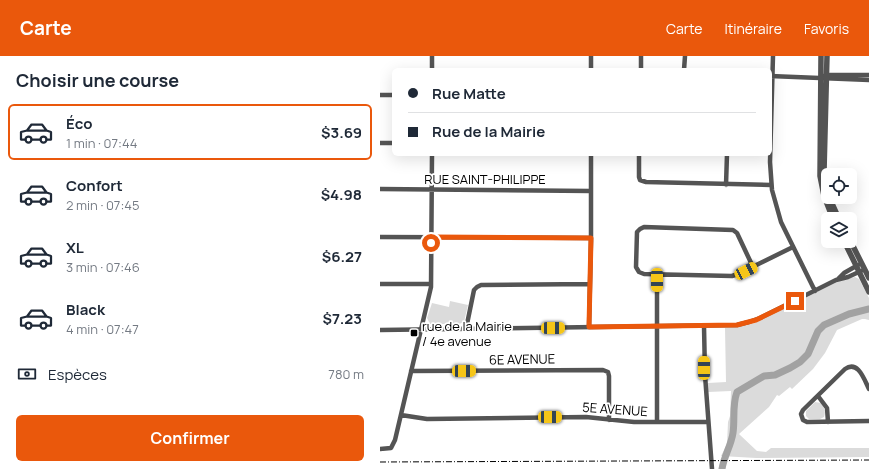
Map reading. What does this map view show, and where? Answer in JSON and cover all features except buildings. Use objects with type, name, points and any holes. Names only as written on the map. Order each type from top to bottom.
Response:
[{"type":"street","points":[[432,56],[432,68]]},
{"type":"street","points":[[591,56],[591,68]]},
{"type":"street","points":[[641,56],[641,68]]},
{"type":"street","points":[[684,68],[685,56]]},
{"type":"street","points":[[772,68],[773,56]]},
{"type":"street","points":[[821,56],[824,77],[824,168]]},
{"type":"street","points":[[827,56],[824,77],[820,176],[824,196],[830,212]]},
{"type":"street","points":[[824,77],[869,75]]},
{"type":"street","points":[[772,76],[869,80]]},
{"type":"street","points":[[380,95],[392,95]]},
{"type":"street","points":[[380,143],[392,143]]},
{"type":"street","points":[[380,449],[391,448],[395,440],[431,284],[432,156]]},
{"type":"street","points":[[589,327],[591,156]]},
{"type":"street","points":[[639,156],[638,174],[640,180],[643,182],[771,185]]},
{"type":"street","points":[[726,185],[727,156]]},
{"type":"street","points":[[770,156],[771,185],[779,217],[815,291]]},
{"type":"street","name":"RUE SAINT-PHILIPPE","points":[[380,189],[591,191]]},
{"type":"street","points":[[753,267],[738,236],[733,230],[642,228],[637,234],[637,269],[641,274],[732,276],[753,267],[793,247]]},
{"type":"street","points":[[380,237],[591,238]]},
{"type":"street","points":[[848,248],[860,268],[869,278]]},
{"type":"street","points":[[853,248],[869,292]]},
{"type":"street","points":[[380,330],[733,325],[749,322],[860,268]]},
{"type":"street","points":[[657,274],[658,422]]},
{"type":"street","points":[[380,284],[431,284]]},
{"type":"street","points":[[466,329],[474,290],[479,286],[590,284]]},
{"type":"street","points":[[704,326],[705,375],[712,469]]},
{"type":"street","points":[[869,389],[867,378],[858,369],[853,366],[849,367],[845,369],[802,412],[802,418],[807,422],[869,421]]},
{"type":"street","name":"6E AVENUE","points":[[411,371],[600,370],[608,372],[609,376],[609,420]]},
{"type":"street","points":[[818,396],[827,408],[828,422]]},
{"type":"street","name":"5E AVENUE","points":[[401,415],[427,419],[586,417],[634,422],[708,422]]},
{"type":"shaded area","points":[[855,277],[859,279],[869,298],[869,320],[862,319],[837,330],[825,353],[813,369],[792,389],[790,387],[779,396],[777,395],[769,407],[739,434],[757,451],[766,452],[771,448],[869,448],[869,457],[756,458],[721,456],[727,444],[731,391],[708,392],[708,383],[726,382],[725,328],[755,323],[839,281]]},
{"type":"shaded area","points":[[450,301],[468,305],[464,322],[459,324],[430,324],[427,318],[432,303],[449,307]]},
{"type":"shaded area","points":[[815,402],[821,403],[825,411],[825,415],[820,419],[809,419],[806,416],[806,411]]},
{"type":"waterway","points":[[722,469],[733,433],[735,397],[737,392],[764,376],[775,375],[800,362],[808,354],[818,331],[824,325],[849,314],[869,309]]},
{"type":"railway","points":[[380,462],[869,460]]},
{"type":"place","name":"rue de la Mairie / 4e avenue","points":[[414,333]]},
{"type":"route","points":[[431,243],[431,237],[591,238],[589,327],[737,325],[756,320],[795,301]]}]
